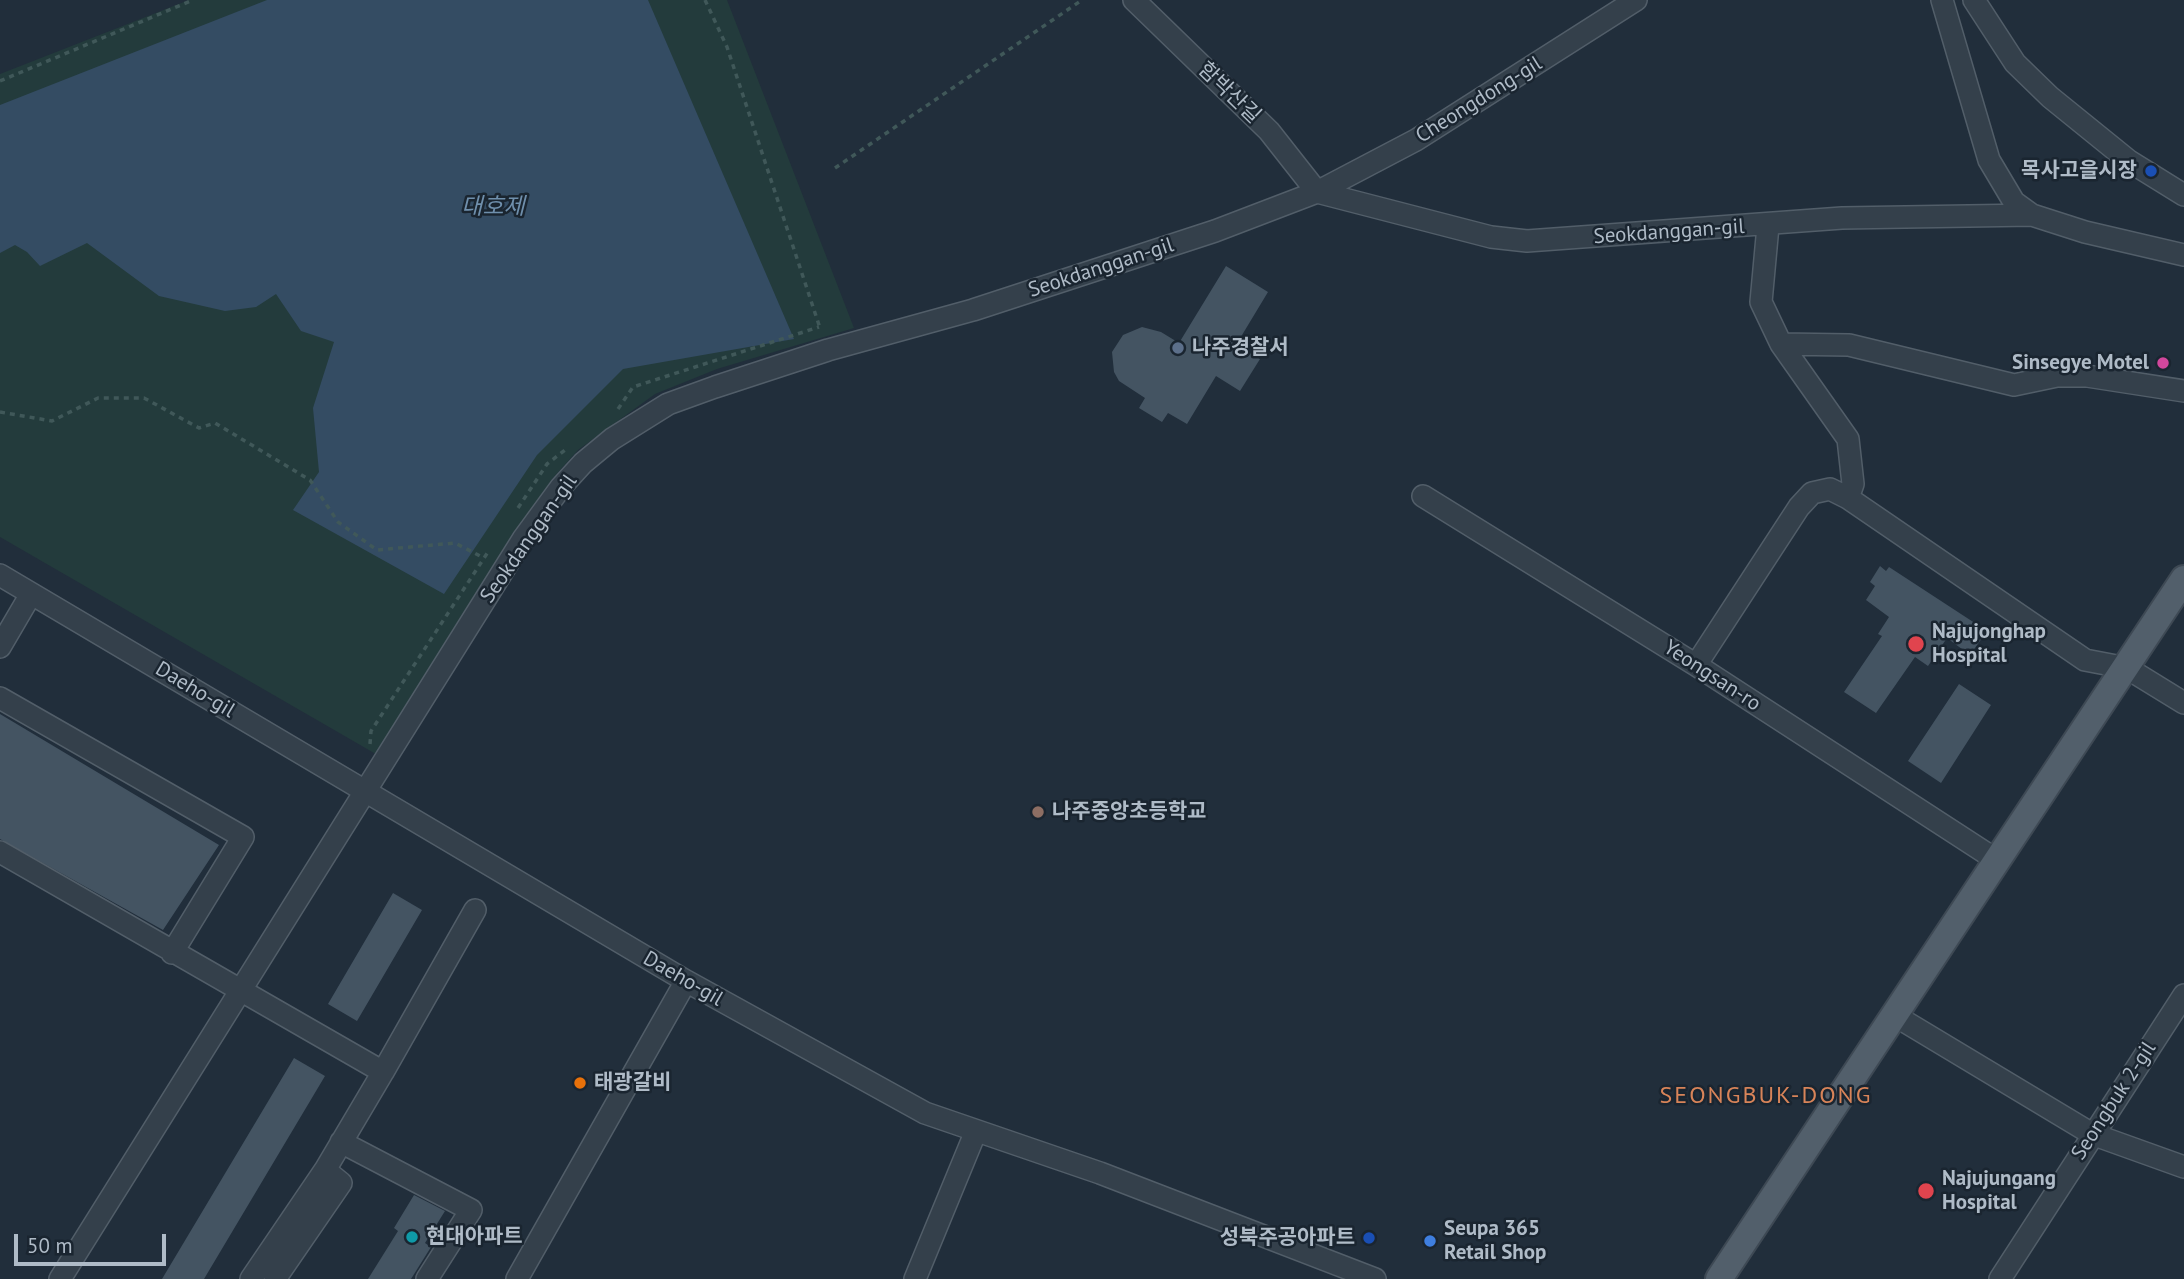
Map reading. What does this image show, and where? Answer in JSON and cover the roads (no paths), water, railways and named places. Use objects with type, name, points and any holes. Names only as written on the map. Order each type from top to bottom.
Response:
[{"type":"main road","points":[[1719,1279],[2184,579]]},
{"type":"street","name":"함박산길","points":[[1134,0],[1269,131],[1317,192]]},
{"type":"street","name":"Cheongdong-gil","points":[[1317,192],[1416,140],[1636,0]]},
{"type":"street","points":[[1942,0],[1989,160],[2014,202],[2032,215],[2085,232],[2184,255]]},
{"type":"street","points":[[1974,0],[2015,63],[2050,97],[2129,161],[2184,195]]},
{"type":"street","name":"Seokdanggan-gil","points":[[60,1279],[523,539],[583,463],[612,439],[668,404],[828,350],[1037,289],[1215,232],[1317,192],[1491,237],[1527,242],[1886,216],[2032,215]]},
{"type":"street","points":[[1696,665],[1799,507],[1812,493],[1839,493],[1853,484],[1848,439],[1781,344],[1761,302],[1769,226]]},
{"type":"street","points":[[1781,344],[1849,345],[2014,385],[2057,376],[2087,376],[2184,391]]},
{"type":"street","points":[[1839,493],[2085,660],[2127,668],[2184,703]]},
{"type":"street","name":"Yeongsan-ro","points":[[1423,496],[1696,665],[1998,861]]},
{"type":"street","name":"Daeho-gil","points":[[0,575],[686,981],[925,1113],[1100,1172],[1375,1279]]},
{"type":"street","points":[[0,647],[31,594]]},
{"type":"street","points":[[0,698],[243,837],[172,953]]},
{"type":"street","points":[[0,852],[239,992],[383,1072]]},
{"type":"street","points":[[251,1279],[326,1170],[475,910]]},
{"type":"street","points":[[517,1279],[686,981]]},
{"type":"street","name":"Seongbuk 2-gil","points":[[2000,1279],[2184,995]]},
{"type":"street","points":[[1894,1016],[2092,1134],[2184,1167]]},
{"type":"street","points":[[915,1279],[976,1132]]},
{"type":"street","points":[[341,1142],[471,1210],[427,1279]]},
{"type":"street","points":[[275,1279],[341,1183],[326,1170]]},
{"type":"water","name":"대호제","points":[[267,0],[648,0],[794,339],[623,369],[537,455],[444,594],[293,510],[319,472],[313,408],[334,342],[301,331],[276,294],[256,307],[225,311],[159,296],[87,243],[40,266],[27,252],[15,245],[0,253],[0,105]]},
{"type":"place","name":"목사고을시장","points":[[2151,171]]},
{"type":"place","name":"나주경찰서","points":[[1178,348]]},
{"type":"place","name":"Sinsegye Motel","points":[[2163,363]]},
{"type":"place","name":"Najujonghap Hospital","points":[[1916,644]]},
{"type":"place","name":"나주중앙초등학교","points":[[1038,812]]},
{"type":"place","name":"태광갈비","points":[[580,1083]]},
{"type":"place","name":"Najujungang Hospital","points":[[1926,1191]]},
{"type":"place","name":"현대아파트","points":[[412,1237]]},
{"type":"place","name":"성북주공아파트","points":[[1369,1238]]},
{"type":"place","name":"Seupa 365 Retail Shop","points":[[1430,1241]]},
{"type":"district","name":"SEONGBUK-DONG","points":[[1766,1096]]}]
